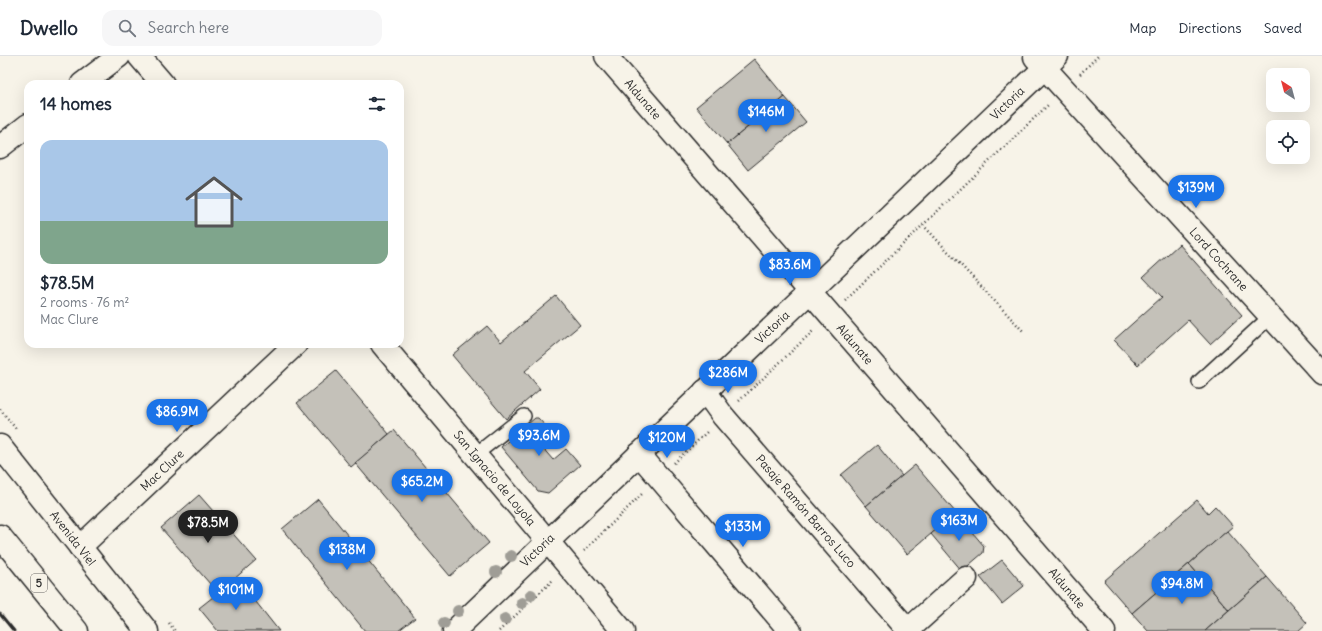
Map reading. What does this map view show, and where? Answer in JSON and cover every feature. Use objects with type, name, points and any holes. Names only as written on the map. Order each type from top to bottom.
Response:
[{"type":"main road","points":[[87,80],[119,56]]},
{"type":"main road","points":[[139,56],[160,80]]},
{"type":"main road","name":"Aldunate","points":[[606,56],[1104,631]]},
{"type":"main road","name":"Victoria","points":[[454,631],[547,540],[810,291],[1045,60]]},
{"type":"main road","name":"Lord Cochrane","points":[[1045,60],[1064,89],[1322,373]]},
{"type":"main road","points":[[0,147],[24,129]]},
{"type":"main road","name":"Mac Clure","points":[[80,547],[292,348]]},
{"type":"main road","name":"San Ignacio de Loyola","points":[[385,348],[622,631]]},
{"type":"main road","name":"Pasaje Ramón Barros Luco","points":[[705,391],[723,416],[907,630]]},
{"type":"main road","name":"Avenida Viel","points":[[0,446],[147,631]]},
{"type":"main road","points":[[639,454],[790,631]]},
{"type":"main road","name":"5","points":[[0,536],[78,631]]},
{"type":"main road","points":[[907,630],[966,578]]},
{"type":"lane","points":[[1199,382],[1271,316]]},
{"type":"lane","points":[[475,455],[524,416]]},
{"type":"path","points":[[499,631],[1098,56]]},
{"type":"path","points":[[923,225],[1024,332]]},
{"type":"building","points":[[754,59],[785,97],[727,144],[696,107]]},
{"type":"building","points":[[785,97],[806,122],[748,170],[727,144]]},
{"type":"building","points":[[1179,244],[1242,315],[1210,344],[1188,320],[1138,365],[1114,340],[1162,297],[1143,277]]},
{"type":"building","points":[[556,296],[580,325],[525,371],[540,389],[506,419],[452,355],[487,326],[501,342]]},
{"type":"building","points":[[336,371],[389,434],[351,467],[297,403]]},
{"type":"building","points":[[535,418],[538,418],[554,435],[541,446],[553,460],[566,449],[580,465],[548,493],[538,491],[501,447]]},
{"type":"building","points":[[394,430],[489,543],[450,576],[355,463]]},
{"type":"building","points":[[877,445],[902,476],[866,506],[841,475]]},
{"type":"building","points":[[915,465],[956,513],[907,554],[866,506]]},
{"type":"building","points":[[199,495],[256,560],[218,593],[161,528]]},
{"type":"building","points":[[318,499],[415,618],[398,631],[365,631],[282,529]]},
{"type":"building","points":[[1197,500],[1208,513],[1215,506],[1233,526],[1132,613],[1104,581]]},
{"type":"building","points":[[956,513],[984,546],[983,553],[962,571],[931,534]]},
{"type":"building","points":[[1227,531],[1267,577],[1229,610],[1189,564]]},
{"type":"building","points":[[1002,560],[1024,586],[1002,604],[980,577]]},
{"type":"building","points":[[1189,564],[1229,610],[1205,631],[1148,631],[1132,613]]},
{"type":"building","points":[[1267,577],[1307,623],[1298,631],[1205,631]]},
{"type":"building","points":[[237,578],[279,631],[218,631],[199,608]]},
{"type":"railway","points":[[0,614],[14,631]]}]
